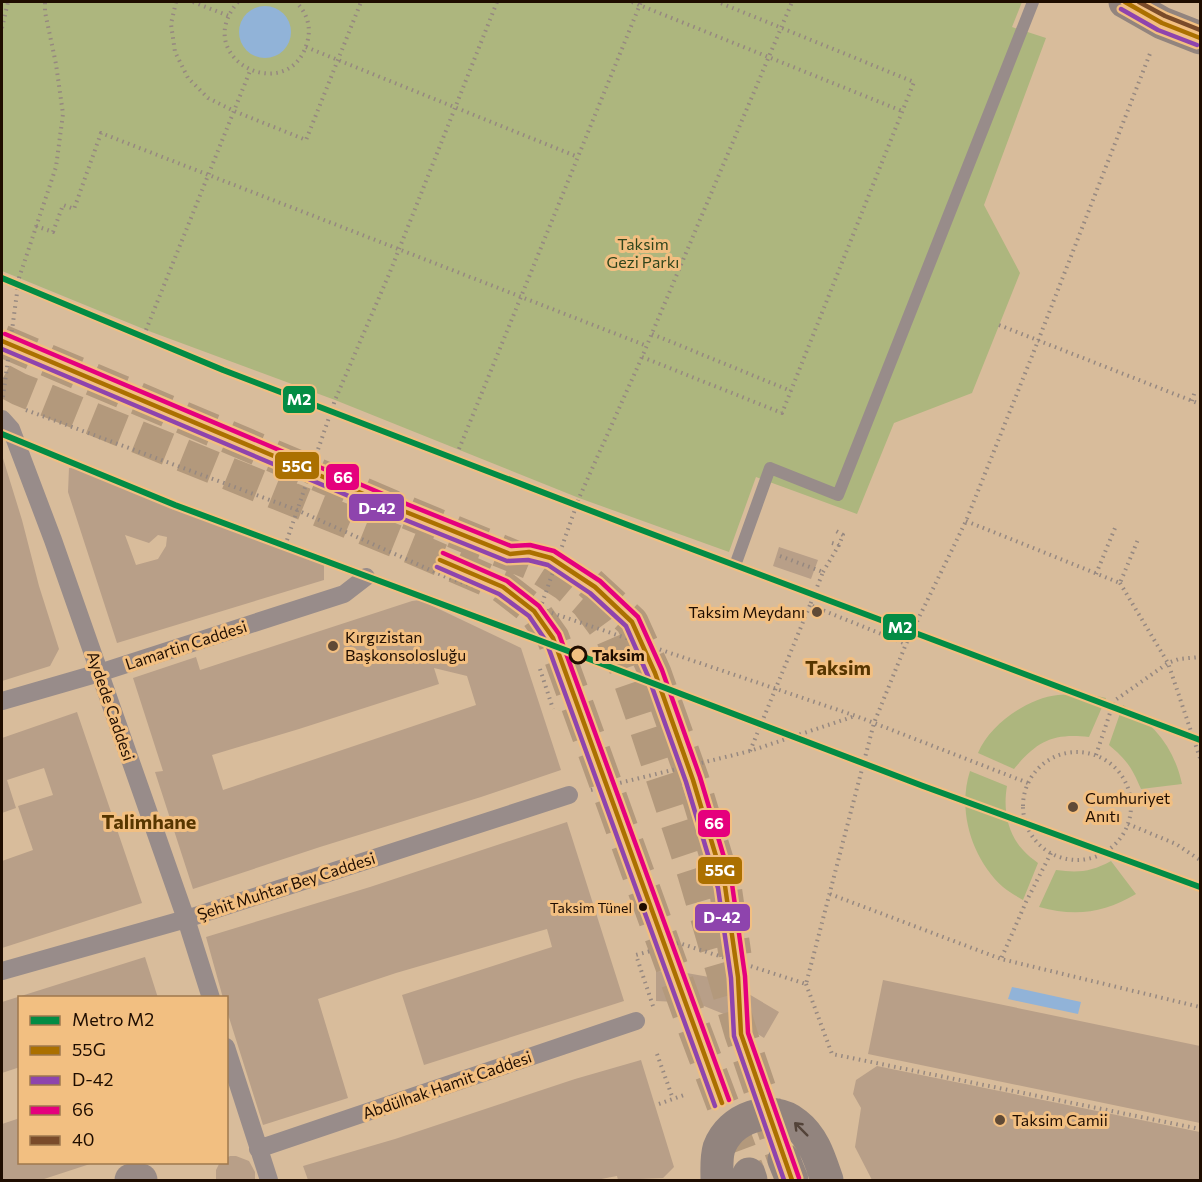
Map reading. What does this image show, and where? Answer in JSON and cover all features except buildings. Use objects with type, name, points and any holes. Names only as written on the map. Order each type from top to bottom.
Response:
[{"type":"main road","points":[[1125,2],[1162,23],[1200,38]]},
{"type":"main road","points":[[717,1180],[719,1149],[725,1136],[744,1119],[756,1115],[773,1114],[795,1123],[806,1134],[818,1154],[827,1180]]},
{"type":"main road","points":[[131,1180],[141,1180]]},
{"type":"street","name":"Aydede Caddesi","points":[[2,419],[11,429],[53,540],[186,919],[210,996]]},
{"type":"street","name":"Lamartin Caddesi","points":[[2,701],[99,673],[344,594],[366,577]]},
{"type":"street","name":"Şehit Muhtar Bey Caddesi","points":[[2,971],[186,919],[569,795]]},
{"type":"street","name":"Abdülhak Hamit Caddesi","points":[[258,1149],[636,1021]]},
{"type":"street","points":[[228,1053],[269,1180]]},
{"type":"lane","points":[[737,560],[770,468],[838,495],[1033,2]]},
{"type":"path","points":[[2,401],[19,278],[56,167],[63,114],[45,2]]},
{"type":"path","points":[[176,2],[171,24],[175,52],[188,78],[208,98],[306,140],[362,2]]},
{"type":"path","points":[[193,2],[229,16]]},
{"type":"path","points":[[238,2],[230,10],[225,39],[230,52],[239,63],[250,71],[264,74],[278,73],[290,67],[300,58],[306,47],[309,33],[308,20],[296,2]]},
{"type":"path","points":[[287,540],[334,400],[399,249],[497,2]]},
{"type":"path","points":[[632,2],[640,3],[902,111]]},
{"type":"path","points":[[642,357],[782,413],[914,82],[718,2]]},
{"type":"path","points":[[540,609],[579,498],[652,334],[792,2]]},
{"type":"path","points":[[459,449],[640,3]]},
{"type":"path","points":[[2,28],[5,4]]},
{"type":"path","points":[[1162,23],[966,521],[906,644],[874,723],[806,984],[832,1054],[1200,1129]]},
{"type":"path","points":[[306,47],[578,157]]},
{"type":"path","points":[[146,330],[250,71]]},
{"type":"path","points":[[36,226],[52,232],[63,205],[74,209],[101,133],[646,346]]},
{"type":"path","points":[[999,325],[1200,404]]},
{"type":"path","points":[[652,334],[791,391]]},
{"type":"path","points":[[1192,401],[1195,391]]},
{"type":"path","points":[[24,410],[297,510],[446,577],[856,716],[1028,783]]},
{"type":"path","points":[[966,521],[1120,583],[1168,663],[1200,758]]},
{"type":"path","points":[[1096,574],[1115,528]]},
{"type":"path","points":[[750,751],[823,572],[843,535],[836,531]]},
{"type":"path","points":[[1120,583],[1139,537]]},
{"type":"path","points":[[832,543],[839,545]]},
{"type":"path","points":[[780,556],[823,572]]},
{"type":"path","points":[[810,605],[906,644]]},
{"type":"path","points":[[1096,755],[1114,701],[1168,663],[1179,659],[1200,657]]},
{"type":"path","points":[[540,669],[553,709]]},
{"type":"path","points":[[569,795],[750,751],[856,716]]},
{"type":"path","points":[[1072,752],[1096,755],[1111,763],[1122,775],[1129,791],[1131,807],[1128,824],[1119,840],[1105,852],[1087,859],[1068,859],[1051,853],[1040,845],[1026,823],[1023,810],[1028,783],[1049,759],[1072,752]]},
{"type":"path","points":[[1128,824],[1176,844],[1200,860]]},
{"type":"path","points":[[1002,959],[1026,902],[1051,853]]},
{"type":"path","points":[[830,894],[1002,959],[1200,1007]]},
{"type":"path","points":[[656,1015],[636,956],[679,943],[806,984]]},
{"type":"path","points":[[657,1054],[673,1099]]},
{"type":"path","points":[[659,1104],[684,1095]]},
{"type":"green space","name":"Taksim Gezi Parkı","points":[[2,2],[1022,2],[1012,27],[1046,38],[984,205],[1020,273],[972,393],[894,423],[857,514],[756,477],[729,552],[579,498],[335,400],[146,330],[2,271]]},
{"type":"green space","points":[[1087,694],[1106,698],[1089,737],[1065,736],[1047,741],[1030,752],[1014,769],[978,753],[991,732],[1011,714],[1023,707],[1046,697]]},
{"type":"green space","points":[[1123,705],[1144,720],[1161,738],[1174,759],[1182,784],[1141,789],[1128,765],[1109,745]]},
{"type":"green space","points":[[970,771],[1007,786],[1006,811],[1013,836],[1026,854],[1038,863],[1023,900],[1005,889],[992,876],[976,849],[970,834],[965,802]]},
{"type":"green space","points":[[1111,861],[1136,894],[1101,909],[1089,911],[1065,912],[1039,907],[1056,870],[1084,871]]},
{"type":"water","points":[[260,6],[270,6],[284,13],[291,32],[284,51],[270,58],[260,58],[250,54],[243,47],[239,37],[239,27],[243,17],[250,10]]},
{"type":"water","points":[[1012,987],[1081,1002],[1078,1014],[1008,999]]},
{"type":"tunnel","points":[[2,341],[535,565],[566,585],[587,603],[612,637],[625,667],[694,874],[741,1034],[784,1160]]},
{"type":"tunnel","points":[[2,380],[19,389],[413,548],[503,587],[534,611],[553,638],[749,1174]]},
{"type":"tunnel","points":[[590,583],[632,622],[655,673],[693,780],[725,886],[735,955]]},
{"type":"metro line","name":"M2","points":[[2,278],[223,370],[1200,740]]},
{"type":"metro line","name":"M2","points":[[2,434],[175,505],[923,786],[1200,887]]},
{"type":"transit line","name":"55G","points":[[1125,2],[1162,23],[1200,38]]},
{"type":"transit line","name":"40","points":[[1139,2],[1165,16],[1200,30]]},
{"type":"transit line","name":"D-42","points":[[1121,9],[1158,30],[1197,45]]},
{"type":"transit line","name":"66","points":[[5,334],[511,546],[530,545],[554,551],[600,581],[638,617],[662,670],[700,777],[732,884],[745,976],[748,1033],[799,1178]]},
{"type":"transit line","name":"55G","points":[[2,341],[510,554],[529,552],[551,558],[595,587],[632,622],[655,673],[693,780],[725,886],[738,977],[741,1034],[792,1180]]},
{"type":"transit line","name":"D-42","points":[[2,349],[507,561],[528,560],[548,565],[590,593],[626,626],[648,676],[686,782],[718,888],[731,978],[734,1036],[784,1180]]},
{"type":"transit line","name":"66","points":[[443,553],[507,581],[539,606],[559,634],[729,1100]]},
{"type":"transit line","name":"55G","points":[[440,560],[503,587],[534,611],[553,638],[722,1103]]},
{"type":"transit line","name":"D-42","points":[[437,567],[499,594],[529,616],[546,641],[715,1106]]},
{"type":"place","name":"Taksim Meydanı","points":[[817,612]]},
{"type":"place","name":"Kırgızistan Başkonsolosluğu","points":[[333,646]]},
{"type":"place","name":"Taksim","points":[[578,655]]},
{"type":"place","name":"Cumhuriyet Anıtı","points":[[1073,807]]},
{"type":"place","name":"Taksim Tünel","points":[[643,907]]},
{"type":"place","name":"Taksim Camii","points":[[1000,1120]]},
{"type":"district","name":"Taksim","points":[[838,668]]},
{"type":"district","name":"Talimhane","points":[[149,822]]}]
